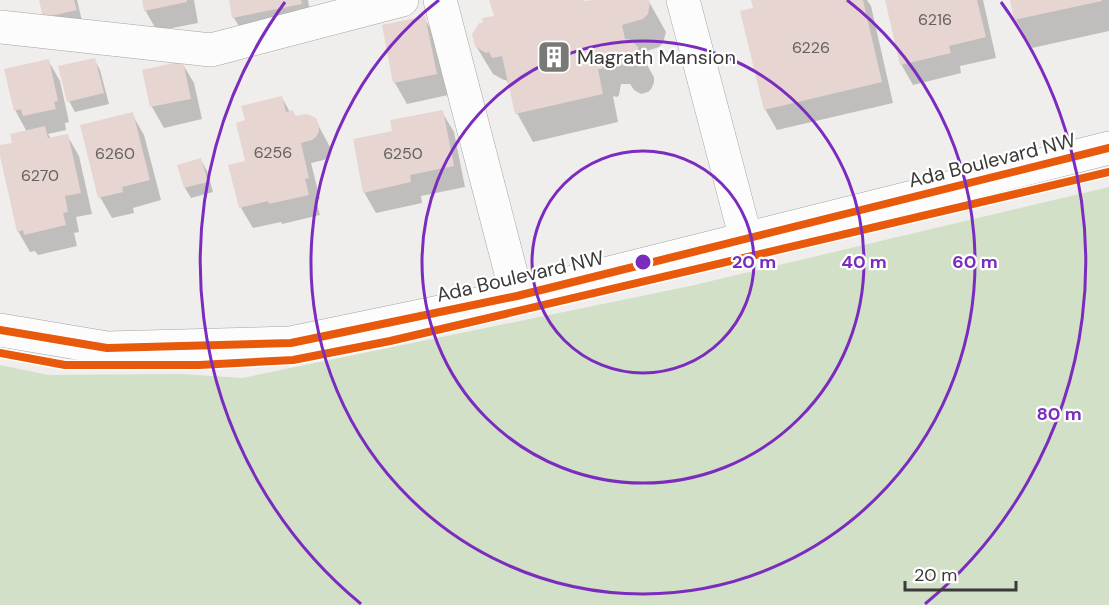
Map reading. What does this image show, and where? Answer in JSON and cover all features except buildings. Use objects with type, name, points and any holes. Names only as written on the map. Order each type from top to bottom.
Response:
[{"type":"street","points":[[0,27],[211,50],[402,0]]},
{"type":"street","points":[[440,0],[516,296]]},
{"type":"street","points":[[683,0],[746,238]]},
{"type":"street","name":"Ada Boulevard NW","points":[[0,330],[107,348],[291,343],[516,296],[1109,148]]},
{"type":"green space","points":[[1109,187],[1109,605],[0,605],[0,365],[48,375],[182,374],[242,378],[690,286]]},
{"type":"cycle path","points":[[0,330],[107,348],[291,343],[517,296],[1109,148]]},
{"type":"cycle path","points":[[0,353],[65,365],[199,365],[293,360],[390,341],[1109,172]]},
{"type":"place","name":"Magrath Mansion","points":[[554,57]]}]
